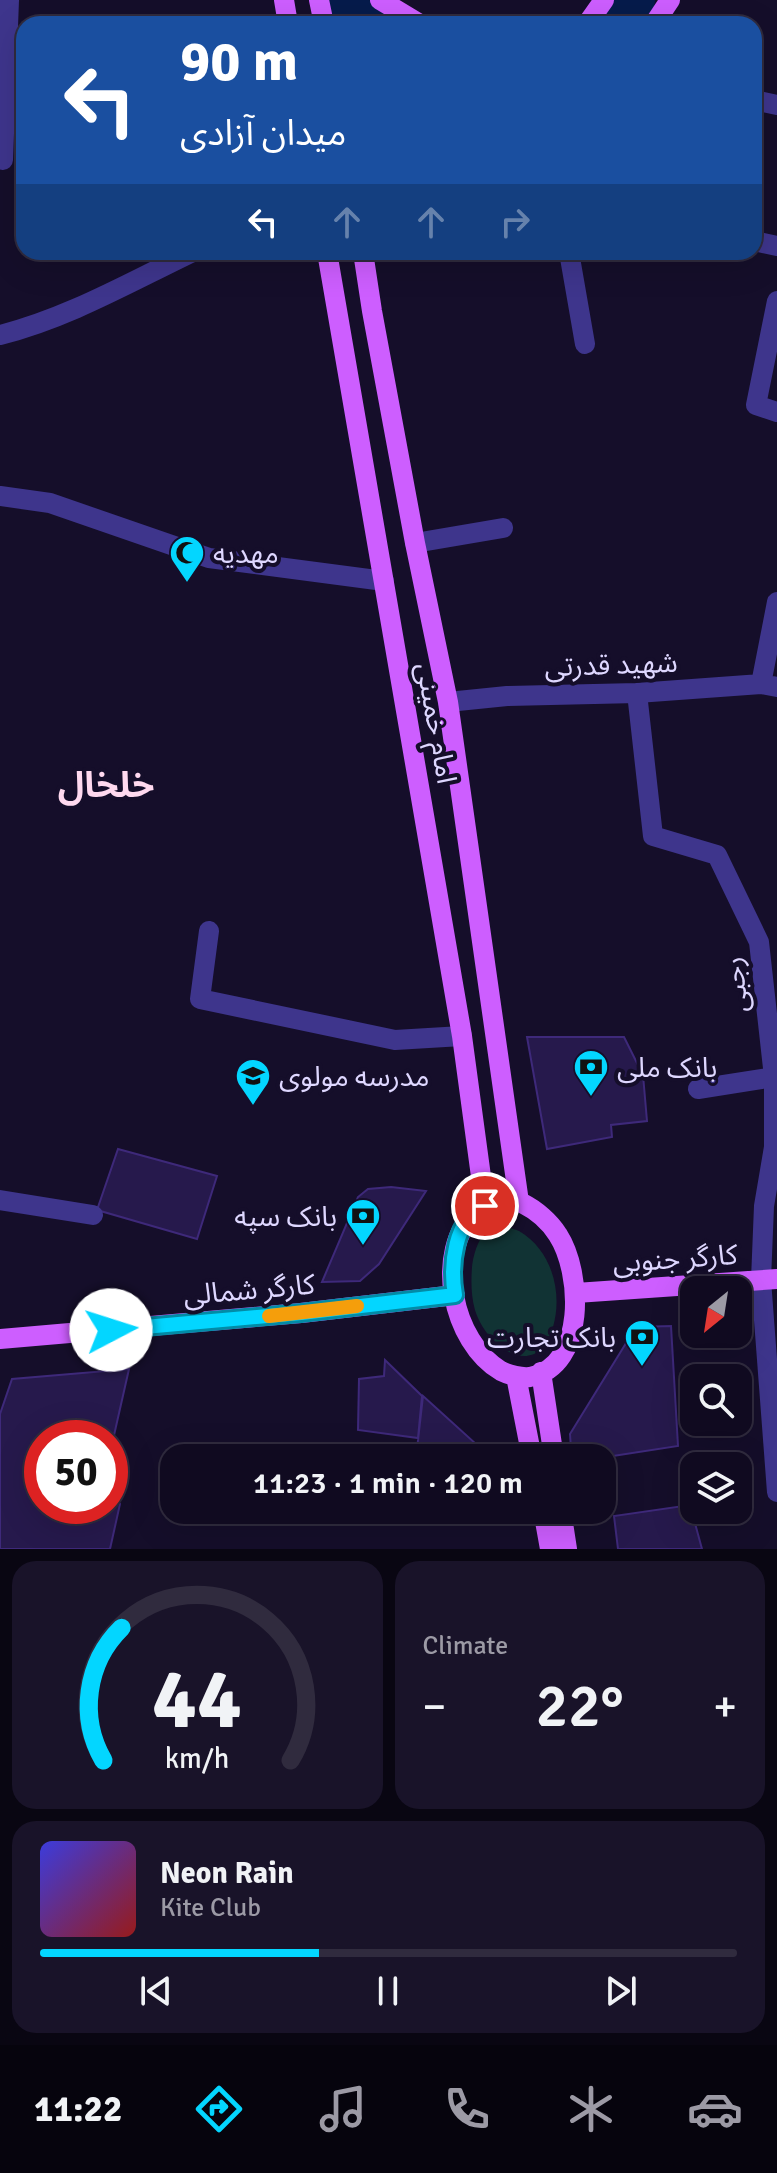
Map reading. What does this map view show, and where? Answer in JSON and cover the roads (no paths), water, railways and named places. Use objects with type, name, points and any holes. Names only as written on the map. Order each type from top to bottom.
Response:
[{"type":"main road","points":[[380,0],[407,16]]},
{"type":"main road","name":"امام خمینی","points":[[328,260],[462,1036],[485,1206]]},
{"type":"main road","name":"امام خمینی","points":[[364,260],[415,543],[448,702],[519,1202]]},
{"type":"main road","points":[[498,1200],[519,1202],[540,1214],[558,1235],[570,1262],[576,1293],[574,1323],[565,1349],[550,1368],[530,1377],[509,1375],[488,1363],[471,1342],[458,1314],[453,1283],[454,1254],[463,1227],[478,1208],[498,1200]]},
{"type":"main road","name":"کارگر جنوبی","points":[[576,1293],[769,1279]]},
{"type":"main road","name":"کارگر شمالی","points":[[0,1339],[301,1313],[455,1295]]},
{"type":"main road","points":[[541,1372],[552,1444]]},
{"type":"main road","points":[[516,1376],[529,1444]]},
{"type":"main road","points":[[546,1524],[550,1549]]},
{"type":"main road","points":[[563,1524],[567,1549]]},
{"type":"street","points":[[3,160],[9,0]]},
{"type":"street","points":[[0,335],[92,301],[177,260]]},
{"type":"street","points":[[570,260],[585,344]]},
{"type":"street","points":[[777,301],[756,405],[777,412]]},
{"type":"street","points":[[0,496],[50,503],[209,558],[384,581]]},
{"type":"street","points":[[415,543],[503,528]]},
{"type":"street","points":[[769,686],[777,602]]},
{"type":"street","name":"شهید قدرتی","points":[[448,702],[507,696],[769,686]]},
{"type":"street","name":"رجبی","points":[[637,693],[653,836],[717,855],[759,942],[770,984],[776,1147],[764,1206],[777,1492]]},
{"type":"street","points":[[209,931],[200,999],[395,1040],[462,1036]]},
{"type":"street","points":[[698,1089],[774,1077]]},
{"type":"street","points":[[0,1200],[93,1215]]},
{"type":"waterway","points":[[623,16],[632,0]]},
{"type":"waterway","points":[[347,13],[352,16]]},
{"type":"place","name":"مهدیه","points":[[187,584]]},
{"type":"place","name":"بانک ملی","points":[[591,1098]]},
{"type":"place","name":"مدرسه مولوی","points":[[253,1107]]},
{"type":"place","name":"بانک سپه","points":[[363,1247]]},
{"type":"place","name":"بانک تجارت","points":[[642,1368]]},
{"type":"district","name":"خلخال","points":[[106,784]]}]
